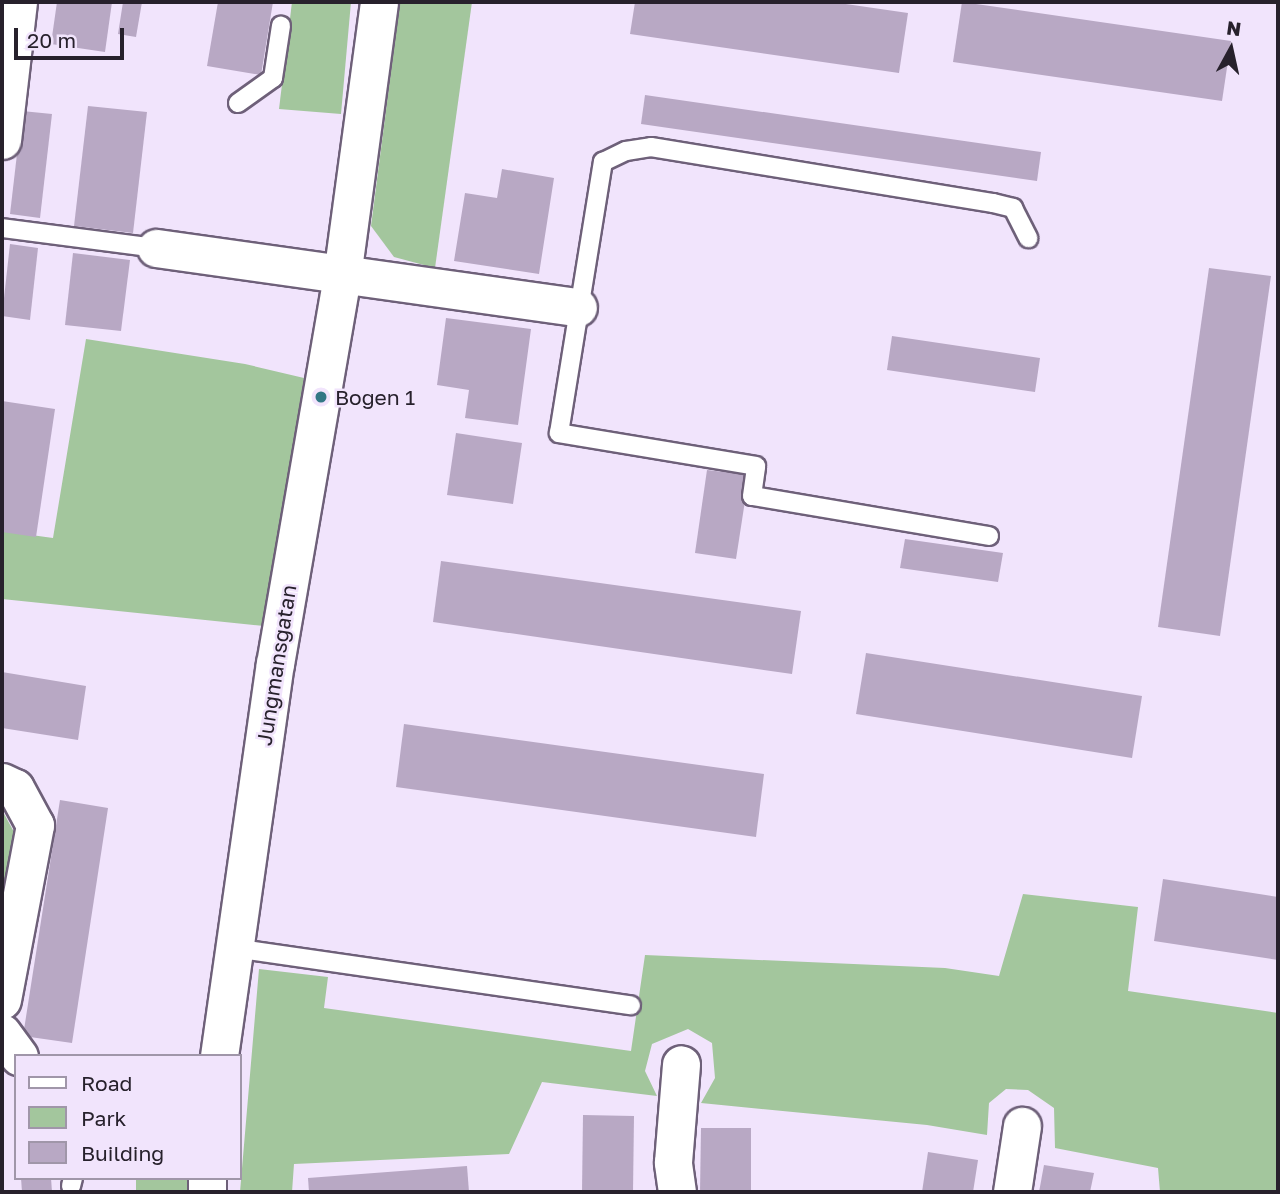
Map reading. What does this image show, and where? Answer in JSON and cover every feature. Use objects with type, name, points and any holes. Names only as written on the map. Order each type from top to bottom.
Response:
[{"type":"street","points":[[2,140],[18,2]]},
{"type":"street","name":"Jungmansgatan","points":[[219,1054],[275,664],[342,276],[379,2]]},
{"type":"street","points":[[156,248],[578,307]]},
{"type":"street","points":[[2,782],[15,788],[35,825],[2,1000]]},
{"type":"street","points":[[2,1033],[18,1054]]},
{"type":"street","points":[[677,1192],[673,1161],[681,1064]]},
{"type":"street","points":[[1012,1192],[1022,1126]]},
{"type":"lane","points":[[238,103],[273,78],[281,26]]},
{"type":"lane","points":[[989,536],[752,496],[756,466],[559,433],[603,162],[626,151],[651,147],[993,203],[1013,208],[1028,238]]},
{"type":"lane","points":[[2,228],[156,248]]},
{"type":"lane","points":[[233,948],[631,1005]]},
{"type":"green space","points":[[292,2],[351,2],[341,114],[279,109]]},
{"type":"green space","points":[[400,2],[472,2],[435,268],[394,257],[371,226]]},
{"type":"green space","points":[[86,339],[245,364],[304,378],[264,626],[2,599],[2,531],[53,538]]},
{"type":"green space","points":[[2,810],[14,832],[2,894]]},
{"type":"green space","points":[[1023,894],[1138,907],[1128,991],[1278,1013],[1278,1192],[1160,1192],[1158,1168],[1055,1148],[1054,1108],[1028,1090],[1006,1089],[989,1103],[987,1135],[927,1125],[701,1103],[715,1078],[712,1043],[688,1029],[652,1044],[645,1071],[657,1096],[542,1082],[509,1154],[294,1164],[292,1192],[240,1192],[259,969],[328,977],[324,1008],[631,1051],[645,955],[945,968],[999,976]]},
{"type":"green space","points":[[136,1180],[193,1180],[193,1192],[136,1192]]},
{"type":"building","points":[[57,2],[112,2],[105,52],[51,44]]},
{"type":"building","points":[[123,2],[142,2],[136,37],[118,34]]},
{"type":"building","points":[[218,2],[273,2],[261,75],[207,66]]},
{"type":"building","points":[[635,2],[832,2],[908,13],[899,73],[630,34]]},
{"type":"building","points":[[962,2],[1231,41],[1222,101],[953,62]]},
{"type":"building","points":[[645,95],[1041,152],[1037,181],[641,124]]},
{"type":"building","points":[[88,106],[147,112],[133,233],[74,226]]},
{"type":"building","points":[[22,111],[52,114],[40,218],[10,214]]},
{"type":"building","points":[[502,169],[554,178],[539,274],[454,261],[465,193],[497,198]]},
{"type":"building","points":[[10,244],[38,248],[30,320],[2,316]]},
{"type":"building","points":[[73,253],[130,260],[121,331],[65,325]]},
{"type":"building","points":[[1209,268],[1271,276],[1220,636],[1158,627]]},
{"type":"building","points":[[446,318],[531,329],[518,425],[465,418],[469,390],[437,385]]},
{"type":"building","points":[[892,336],[1040,358],[1035,392],[887,370]]},
{"type":"building","points":[[2,401],[55,409],[36,537],[2,532]]},
{"type":"building","points":[[456,433],[522,443],[513,504],[447,495]]},
{"type":"building","points":[[707,470],[749,475],[736,559],[695,553]]},
{"type":"building","points":[[905,539],[1003,553],[998,582],[900,568]]},
{"type":"building","points":[[441,561],[801,611],[792,674],[433,622]]},
{"type":"building","points":[[866,653],[1142,696],[1132,758],[856,714]]},
{"type":"building","points":[[2,672],[86,686],[78,740],[2,728]]},
{"type":"building","points":[[404,724],[764,774],[756,837],[396,787]]},
{"type":"building","points":[[60,800],[108,808],[72,1043],[23,1036]]},
{"type":"building","points":[[1163,879],[1278,897],[1278,960],[1154,941]]},
{"type":"building","points":[[583,1115],[634,1116],[633,1192],[582,1192]]},
{"type":"building","points":[[701,1128],[751,1128],[751,1192],[700,1192]]},
{"type":"building","points":[[928,1152],[978,1160],[973,1192],[922,1192]]},
{"type":"building","points":[[1044,1165],[1094,1173],[1090,1192],[1039,1192]]},
{"type":"building","points":[[467,1166],[469,1192],[309,1192],[308,1178]]},
{"type":"building","points":[[21,1180],[51,1180],[52,1192],[22,1192]]},
{"type":"place","name":"Bogen 1","points":[[321,397]]}]
